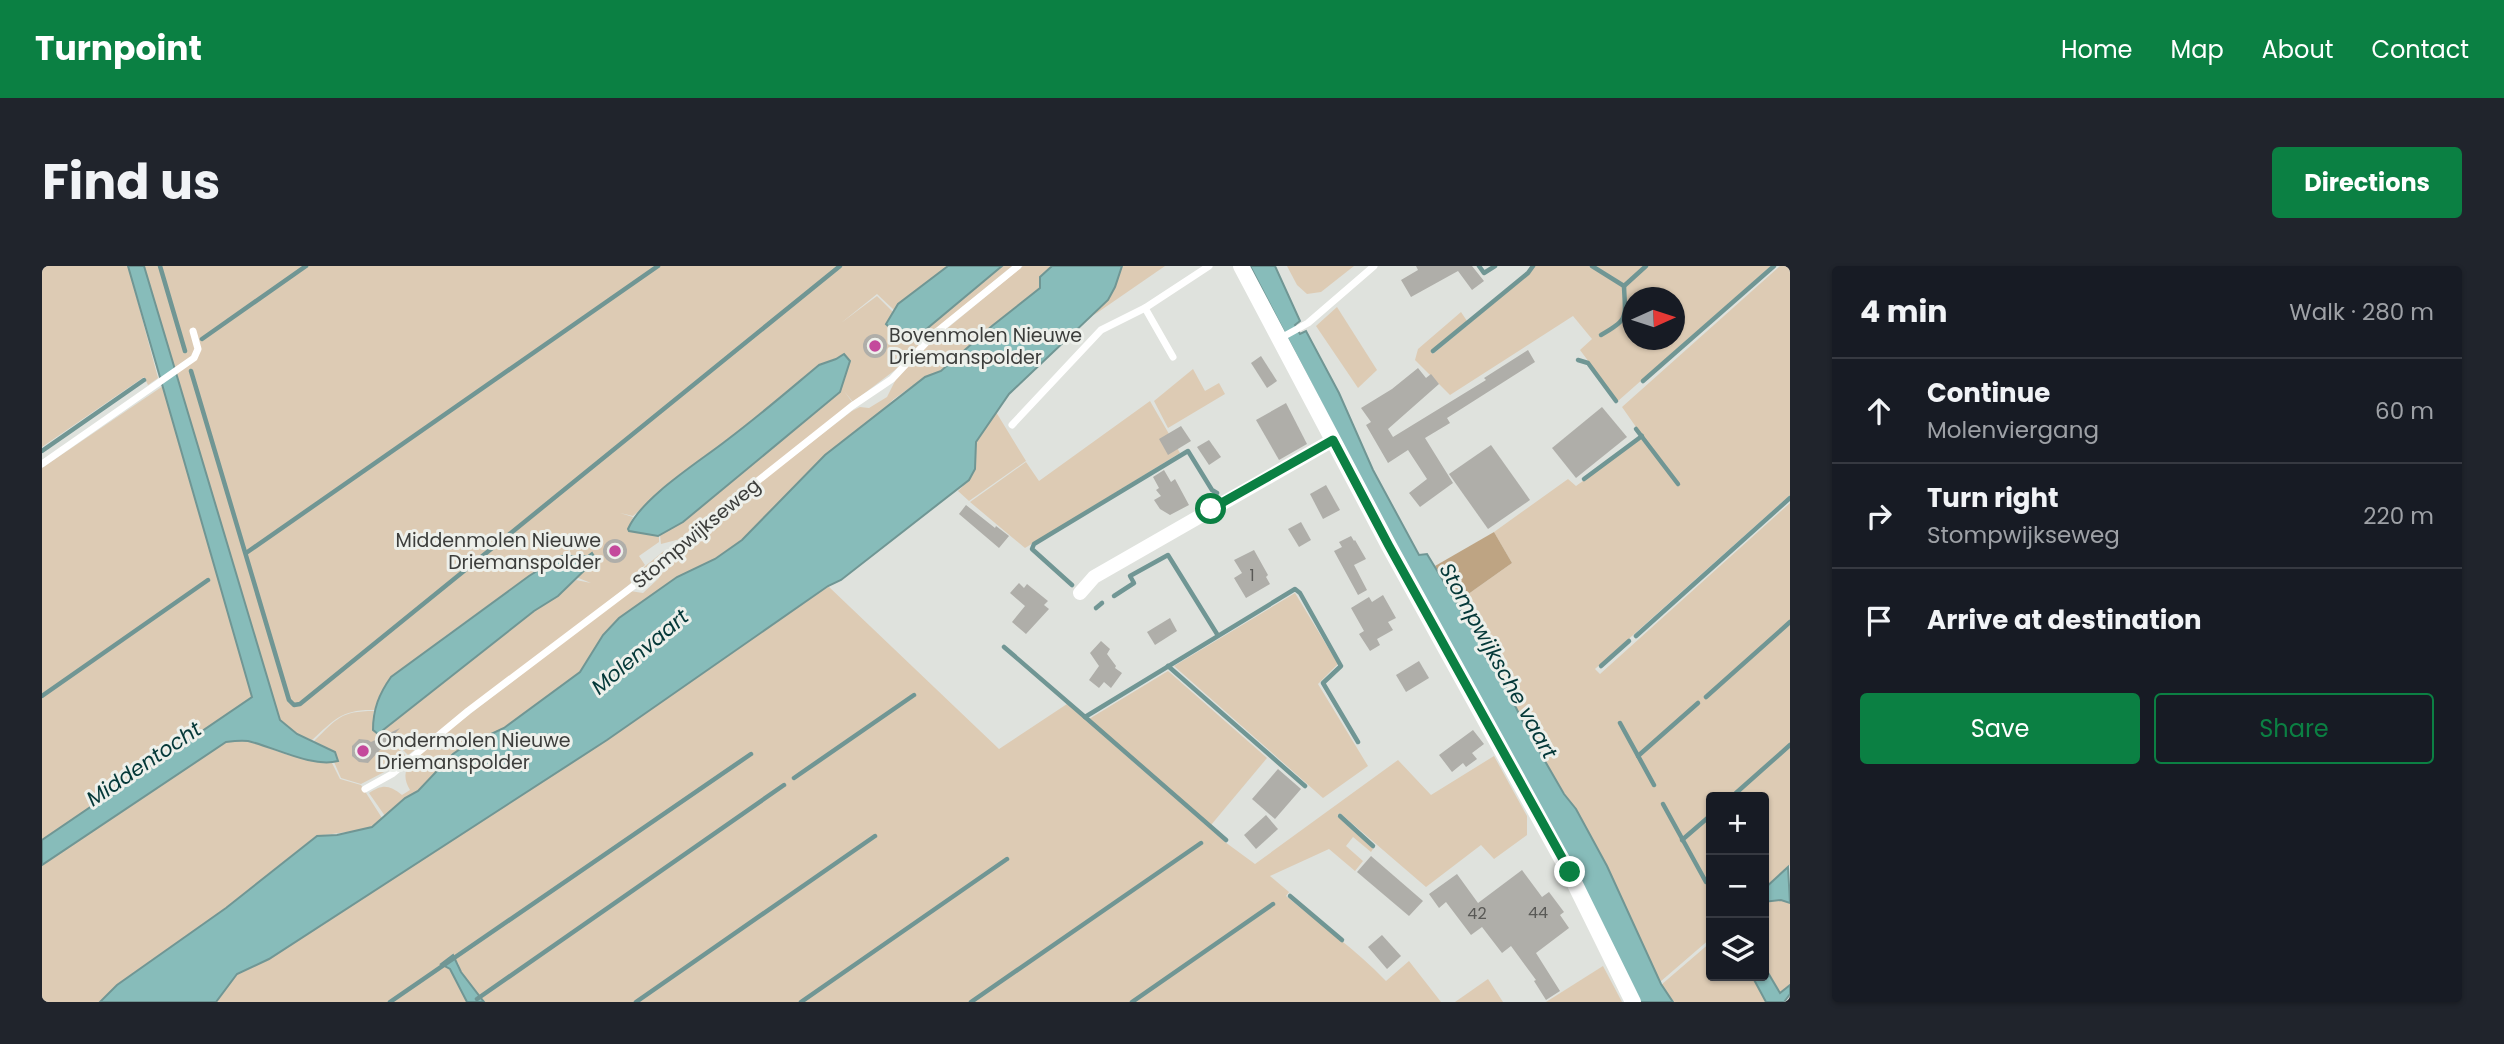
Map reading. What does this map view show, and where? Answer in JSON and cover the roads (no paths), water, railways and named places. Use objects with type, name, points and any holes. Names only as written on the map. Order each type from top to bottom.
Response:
[{"type":"street","points":[[1241,266],[1389,546],[1570,872],[1633,1002]]},
{"type":"street","points":[[1080,593],[1094,578],[1333,440]]},
{"type":"lane","name":"Stompwijkseweg","points":[[365,789],[392,774],[468,711],[640,581],[750,487],[892,379],[934,334],[1018,266]]},
{"type":"lane","points":[[1012,425],[1101,330],[1145,308],[1209,266]]},
{"type":"lane","points":[[1281,338],[1308,323],[1374,266]]},
{"type":"lane","points":[[1145,308],[1173,357]]},
{"type":"lane","points":[[42,464],[194,358],[198,349],[192,331]]},
{"type":"water","points":[[128,266],[144,266],[280,720],[297,734],[335,752],[338,761],[317,762],[248,741],[226,742],[42,865],[42,840],[252,697]]},
{"type":"water","points":[[948,266],[1002,266],[924,331],[918,333],[886,324],[898,304]]},
{"type":"water","name":"Molenvaart","points":[[1052,266],[1122,266],[1108,300],[1009,394],[976,442],[975,469],[969,480],[841,580],[828,586],[607,740],[269,959],[237,974],[216,1002],[100,1002],[117,985],[226,908],[317,836],[337,835],[372,827],[405,798],[418,791],[453,754],[476,738],[504,728],[580,672],[603,635],[619,618],[677,577],[715,559],[742,540],[825,455],[925,377],[941,371],[1040,288],[1040,277]]},
{"type":"water","points":[[1250,266],[1275,266],[1300,321],[1295,325],[1300,334],[1306,331],[1339,393],[1373,470],[1419,555],[1427,554],[1499,673],[1527,730],[1564,794],[1576,809],[1607,866],[1661,984],[1673,1002],[1640,1002],[1367,492]]},
{"type":"water","points":[[844,354],[850,361],[840,392],[683,522],[658,536],[629,531],[635,517],[645,505],[672,481],[751,422],[819,365]]},
{"type":"water","points":[[592,553],[596,559],[558,596],[534,611],[378,734],[373,730],[377,702],[391,677],[529,576],[561,556],[588,556]]},
{"type":"water","points":[[1788,867],[1790,903],[1781,900],[1769,901],[1769,884]]},
{"type":"water","points":[[453,955],[461,972],[484,1002],[467,1002],[450,969],[441,964]]},
{"type":"water","points":[[1769,974],[1780,993],[1790,985],[1790,994],[1784,1002],[1766,1002],[1755,981],[1769,981]]},
{"type":"waterway","points":[[160,266],[185,351]]},
{"type":"waterway","points":[[202,339],[306,266]]},
{"type":"waterway","points":[[246,553],[658,266]]},
{"type":"waterway","points":[[191,371],[289,700],[294,705],[300,704],[840,266]]},
{"type":"waterway","points":[[1479,266],[1484,273],[1495,266]]},
{"type":"waterway","points":[[1433,351],[1533,266]]},
{"type":"waterway","points":[[1592,266],[1624,286],[1646,266]]},
{"type":"waterway","points":[[1643,381],[1774,266]]},
{"type":"waterway","points":[[1601,335],[1617,325],[1624,316],[1624,286]]},
{"type":"waterway","points":[[1578,360],[1588,363],[1616,401]]},
{"type":"waterway","points":[[42,451],[144,380]]},
{"type":"waterway","points":[[1636,429],[1678,484]]},
{"type":"waterway","points":[[1584,479],[1642,436]]},
{"type":"waterway","points":[[1072,585],[1032,549],[1034,544],[1188,451],[1212,490],[1217,493]]},
{"type":"waterway","points":[[1636,636],[1790,498]]},
{"type":"waterway","points":[[1114,596],[1134,583],[1130,576],[1168,555],[1217,634]]},
{"type":"waterway","points":[[42,696],[208,580]]},
{"type":"waterway","points":[[1004,647],[1085,717],[1295,589],[1300,593],[1341,666],[1323,683],[1358,742]]},
{"type":"waterway","points":[[1096,608],[1102,603]]},
{"type":"waterway","points":[[1706,697],[1790,622]]},
{"type":"waterway","points":[[1601,666],[1629,641]]},
{"type":"waterway","points":[[1168,666],[1305,786]]},
{"type":"waterway","points":[[794,778],[914,695]]},
{"type":"waterway","points":[[1638,756],[1698,703]]},
{"type":"waterway","points":[[1085,717],[1226,840]]},
{"type":"waterway","points":[[1620,723],[1654,785]]},
{"type":"waterway","points":[[1737,792],[1790,745]]},
{"type":"waterway","points":[[390,1002],[751,754]]},
{"type":"waterway","points":[[477,999],[784,785]]},
{"type":"waterway","points":[[1663,804],[1706,882]]},
{"type":"waterway","points":[[1340,816],[1373,846]]},
{"type":"waterway","points":[[1682,840],[1706,819]]},
{"type":"waterway","points":[[636,1002],[875,836]]},
{"type":"waterway","points":[[971,1002],[1201,843]]},
{"type":"waterway","points":[[801,1002],[1007,859]]},
{"type":"waterway","points":[[1290,896],[1342,940]]},
{"type":"waterway","points":[[1132,1002],[1273,904]]},
{"type":"place","name":"Bovenmolen Nieuwe Driemanspolder","points":[[875,346]]},
{"type":"place","name":"Middenmolen Nieuwe Driemanspolder","points":[[615,551]]},
{"type":"place","name":"Ondermolen Nieuwe Driemanspolder","points":[[363,751]]},
{"type":"water label","name":"Stompwijksche vaart","points":[[1498,661]]},
{"type":"water label","name":"Middentocht","points":[[144,764]]}]
